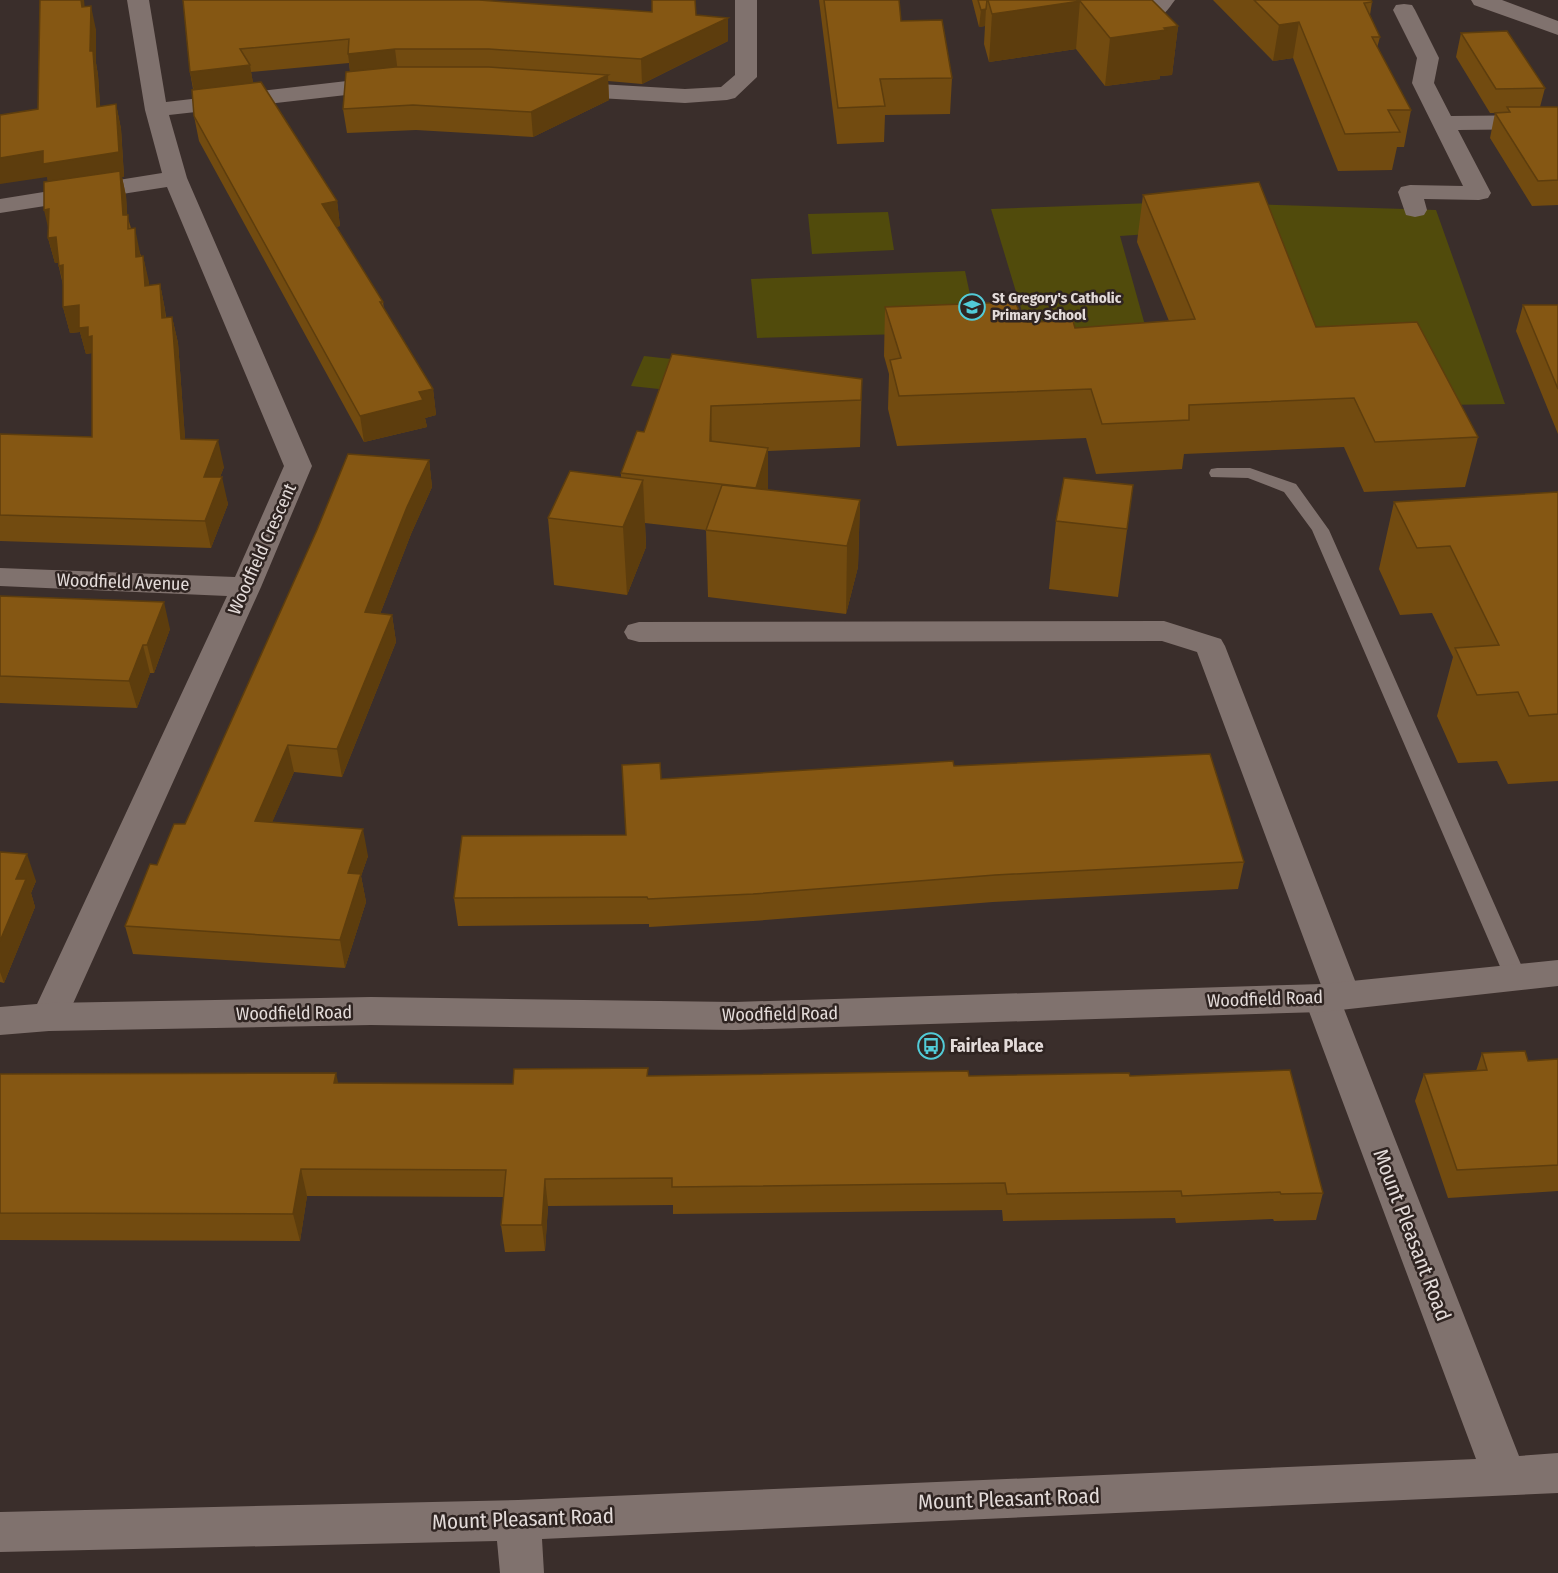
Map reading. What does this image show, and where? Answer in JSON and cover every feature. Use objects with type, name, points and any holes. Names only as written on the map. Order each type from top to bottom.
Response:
[{"type":"street","name":"Woodfield Crescent","points":[[49,1017],[246,587],[298,466],[176,178],[156,110],[138,0]]},
{"type":"street","points":[[547,87],[685,96],[727,93],[746,77],[746,0]]},
{"type":"street","points":[[1098,20],[1153,12],[1164,0]]},
{"type":"street","points":[[1482,0],[1558,28]]},
{"type":"street","points":[[1404,10],[1428,58],[1423,83],[1479,193],[1410,192],[1415,210]]},
{"type":"street","points":[[156,110],[340,87],[410,82]]},
{"type":"street","points":[[1444,123],[1558,122]]},
{"type":"street","points":[[0,206],[176,178]]},
{"type":"street","name":"Woodfield Avenue","points":[[0,577],[246,587]]},
{"type":"street","points":[[639,632],[1164,631],[1210,646],[1332,997]]},
{"type":"street","name":"Woodfield Road","points":[[0,1020],[49,1017],[371,1011],[735,1016],[1332,997],[1558,973]]},
{"type":"street","name":"Mount Pleasant Road","points":[[0,1532],[518,1520],[1505,1477],[1332,997]]},
{"type":"street","points":[[1505,1477],[1558,1473]]},
{"type":"street","points":[[518,1520],[522,1573]]},
{"type":"lane","points":[[1217,473],[1250,473],[1290,488],[1320,530],[1516,978]]},
{"type":"shaded area","points":[[1153,203],[1164,233],[1120,236],[1157,368],[1039,368],[991,209]]},
{"type":"shaded area","points":[[1250,204],[1436,210],[1505,404],[1444,405],[1330,374]]},
{"type":"shaded area","points":[[888,212],[894,250],[812,254],[808,214]]},
{"type":"shaded area","points":[[965,271],[978,332],[757,338],[751,279]]},
{"type":"shaded area","points":[[644,356],[815,375],[807,405],[631,386]]},
{"type":"building","points":[[40,0],[81,0],[82,7],[91,6],[90,51],[93,51],[97,107],[116,104],[119,152],[43,164],[43,151],[0,158],[0,115],[38,109]]},
{"type":"building","points":[[183,0],[479,0],[652,12],[652,0],[695,0],[696,15],[728,18],[641,59],[489,49],[395,49],[348,54],[349,39],[240,49],[250,65],[190,72]]},
{"type":"building","points":[[824,0],[899,0],[901,21],[942,20],[952,78],[880,79],[885,106],[838,108]]},
{"type":"building","points":[[978,0],[987,0],[986,9],[981,10]]},
{"type":"building","points":[[988,0],[1152,0],[1178,26],[1164,28],[1166,30],[1110,38],[1080,1],[992,14]]},
{"type":"building","points":[[1254,0],[1371,0],[1372,2],[1364,3],[1380,37],[1372,37],[1411,110],[1388,110],[1400,132],[1345,134],[1299,22],[1279,25]]},
{"type":"building","points":[[1507,31],[1545,88],[1496,89],[1461,33]]},
{"type":"building","points":[[395,67],[489,67],[608,75],[531,112],[413,105],[343,109],[346,72]]},
{"type":"building","points":[[261,82],[337,201],[322,204],[383,302],[380,302],[433,389],[419,392],[423,400],[360,416],[194,116],[192,90]]},
{"type":"building","points":[[1507,107],[1558,108],[1558,180],[1538,181],[1495,113],[1510,112]]},
{"type":"building","points":[[120,171],[123,215],[128,215],[128,229],[135,228],[136,257],[143,256],[145,286],[160,284],[162,318],[172,317],[181,439],[218,440],[204,477],[222,477],[205,521],[0,515],[0,434],[92,437],[92,336],[88,337],[88,327],[79,328],[79,305],[63,307],[63,265],[59,266],[56,237],[48,238],[49,209],[44,210],[44,182]]},
{"type":"building","points":[[1259,182],[1316,327],[1417,322],[1478,437],[1375,442],[1354,398],[1189,405],[1189,420],[1102,424],[1091,389],[899,396],[890,360],[901,358],[885,307],[1015,302],[1025,322],[1073,321],[1075,328],[1195,319],[1143,195]]},
{"type":"building","points":[[1523,305],[1558,305],[1558,389]]},
{"type":"building","points":[[672,354],[862,379],[861,400],[711,406],[710,441],[768,448],[756,488],[621,473],[637,431],[644,432]]},
{"type":"building","points":[[348,454],[429,460],[407,507],[365,612],[392,615],[337,749],[288,745],[255,821],[363,829],[348,873],[361,874],[340,940],[125,926],[150,864],[157,865],[174,824],[185,824],[317,530]]},
{"type":"building","points":[[570,471],[643,480],[623,527],[548,518]]},
{"type":"building","points":[[1064,478],[1133,485],[1127,529],[1056,521]]},
{"type":"building","points":[[722,485],[860,500],[847,546],[706,530]]},
{"type":"building","points":[[1558,492],[1558,714],[1529,716],[1518,692],[1477,695],[1455,648],[1499,645],[1450,546],[1417,548],[1394,502]]},
{"type":"building","points":[[0,596],[164,602],[147,645],[143,645],[129,681],[0,676]]},
{"type":"building","points":[[1210,754],[1244,862],[995,875],[753,894],[648,899],[647,897],[454,898],[462,836],[626,835],[622,765],[660,763],[661,779],[953,761],[954,766]]},
{"type":"building","points":[[0,852],[27,854],[16,879],[26,879],[0,941]]},
{"type":"building","points":[[1525,1051],[1528,1061],[1558,1059],[1558,1165],[1457,1170],[1424,1074],[1487,1070],[1482,1053]]},
{"type":"building","points":[[648,1068],[647,1076],[968,1071],[969,1076],[1129,1073],[1130,1076],[1290,1070],[1323,1193],[1281,1194],[1280,1192],[1182,1196],[1181,1191],[1007,1194],[1005,1183],[672,1187],[672,1178],[545,1179],[542,1225],[501,1225],[506,1170],[301,1169],[293,1214],[0,1213],[0,1074],[336,1073],[334,1083],[513,1084],[514,1069]]},
{"type":"place","name":"St Gregory's Catholic Primary School","points":[[972,307]]},
{"type":"place","name":"Fairlea Place","points":[[931,1046]]}]
